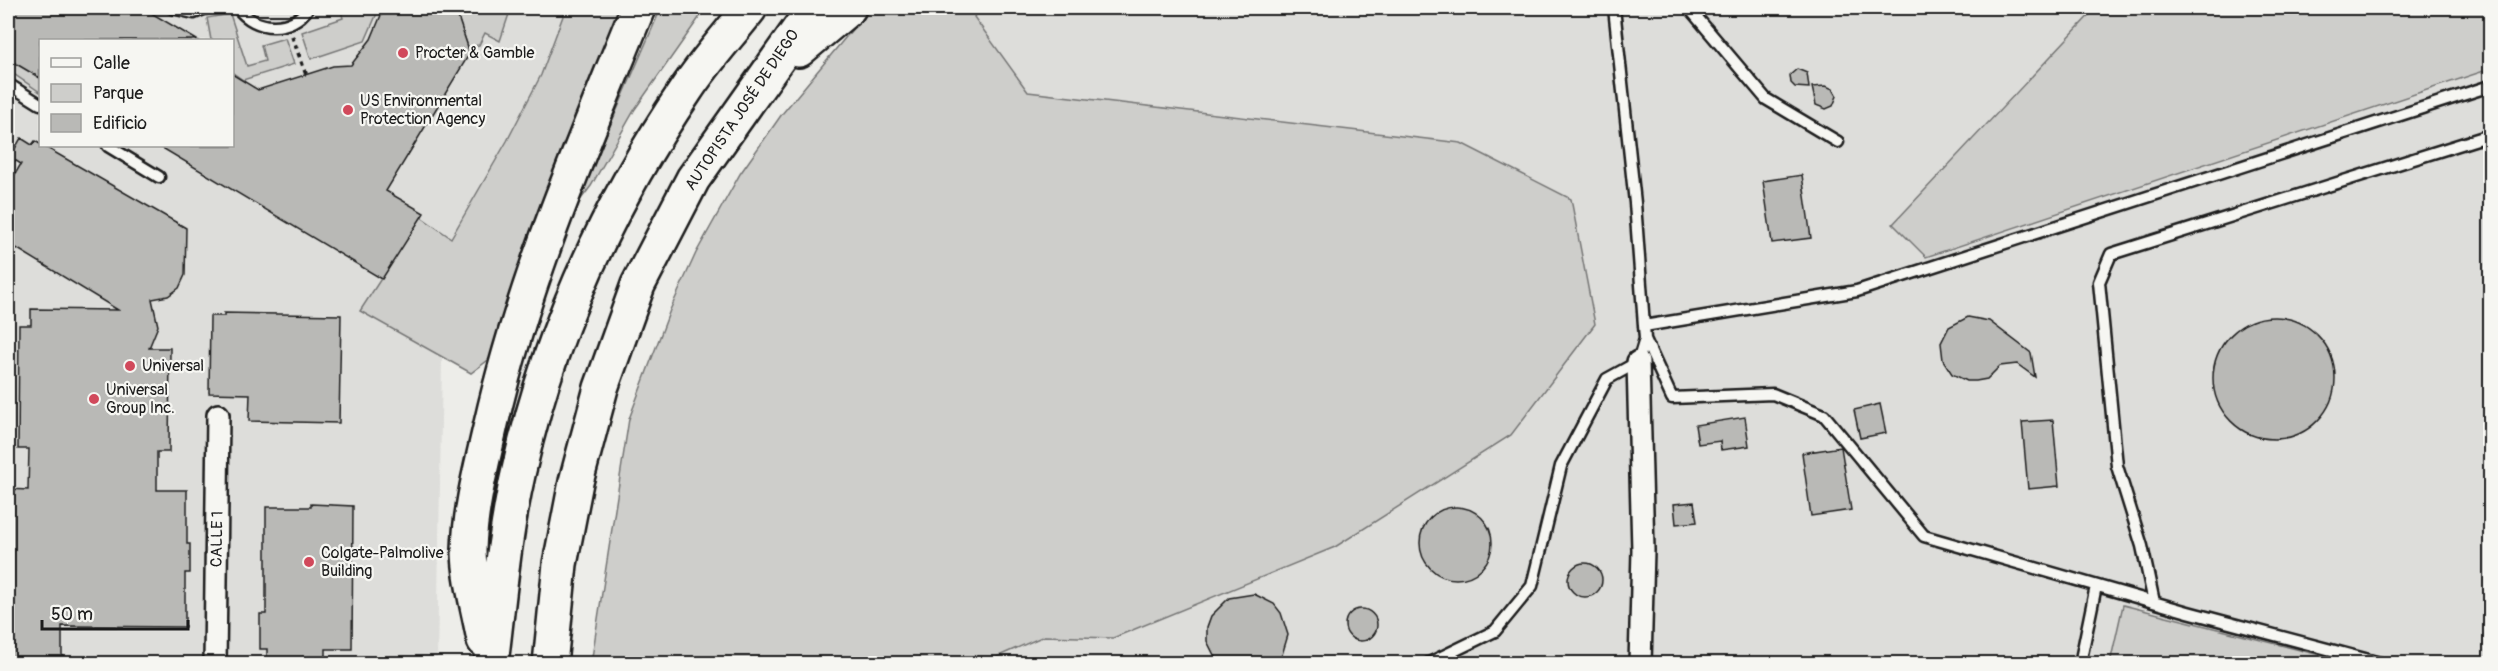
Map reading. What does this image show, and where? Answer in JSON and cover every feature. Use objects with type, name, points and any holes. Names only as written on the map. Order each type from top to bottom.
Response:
[{"type":"highway","points":[[490,663],[469,551],[480,471],[522,305],[547,232],[638,8]]},
{"type":"highway","points":[[490,663],[504,554],[518,471],[542,383],[572,298],[621,195],[687,89],[750,8]]},
{"type":"highway","name":"AUTOPISTA JOSÉ DE DIEGO","points":[[550,663],[560,564],[576,482],[601,388],[638,285],[693,179],[814,8]]},
{"type":"highway","points":[[765,78],[849,8]]},
{"type":"street","points":[[1638,362],[1643,550],[1640,663]]},
{"type":"street","name":"CALLE 1","points":[[215,663],[218,415]]},
{"type":"lane","points":[[172,8],[194,13],[206,8]]},
{"type":"lane","points":[[238,8],[261,25],[288,24],[308,8]]},
{"type":"lane","points":[[1614,8],[1635,202],[1645,339],[1672,398],[1773,394],[1824,415],[1924,536],[2096,586],[2384,663]]},
{"type":"lane","points":[[1689,8],[1766,99],[1838,142]]},
{"type":"lane","points":[[8,84],[39,103]]},
{"type":"lane","points":[[1644,326],[1857,291],[2490,86]]},
{"type":"lane","points":[[2154,602],[2142,546],[2117,466],[2100,282],[2111,254],[2490,135]]},
{"type":"lane","points":[[110,147],[159,177]]},
{"type":"lane","points":[[1427,663],[1495,631],[1532,586],[1562,466],[1607,379],[1638,362],[1645,339]]},
{"type":"lane","points":[[2080,663],[2096,586]]},
{"type":"path","points":[[288,24],[306,74]]},
{"type":"shaded area","points":[[8,8],[598,8],[442,360],[437,663],[8,663]]},
{"type":"shaded area","points":[[979,8],[2490,8],[2490,663],[983,663],[1044,636],[1113,638],[1571,199],[1462,144],[1028,92],[974,17]]},
{"type":"green space","points":[[340,8],[368,8],[378,11],[365,41],[311,59],[302,32],[343,18]]},
{"type":"green space","points":[[469,8],[511,8],[500,41],[485,33],[479,45],[468,47],[456,12]]},
{"type":"green space","points":[[566,8],[624,8],[500,351],[471,373],[360,311],[421,217],[451,238],[507,141],[541,75]]},
{"type":"green space","points":[[661,8],[706,8],[635,109],[591,186],[575,207]]},
{"type":"green space","points":[[870,8],[979,8],[974,17],[1028,92],[1461,143],[1571,199],[1595,324],[1511,435],[1335,547],[1113,638],[1044,636],[983,663],[591,664],[629,419],[670,310],[696,253],[740,174],[782,114]]},
{"type":"green space","points":[[2096,8],[2490,8],[2490,69],[1926,257],[1893,224]]},
{"type":"green space","points":[[230,14],[247,66],[265,61],[261,45],[285,38],[294,64],[243,80],[234,74],[234,39],[211,39],[207,18]]},
{"type":"green space","points":[[8,59],[39,77],[39,91],[8,70]]},
{"type":"green space","points":[[2123,605],[2351,663],[2110,663]]},
{"type":"building","points":[[8,8],[143,8],[195,39],[39,39],[39,77],[8,59]]},
{"type":"building","points":[[384,8],[455,8],[470,53],[386,191],[424,213],[382,279],[161,147],[234,147],[234,75],[258,90],[333,66],[351,65],[371,39]]},
{"type":"building","points":[[1797,69],[1807,73],[1809,88],[1795,87],[1791,83],[1790,75]]},
{"type":"building","points":[[1826,86],[1833,89],[1837,96],[1833,106],[1826,109],[1816,105],[1812,87]]},
{"type":"building","points":[[21,138],[32,145],[35,141],[39,143],[39,147],[45,147],[186,228],[185,275],[179,288],[168,296],[152,299],[158,326],[149,348],[170,348],[169,452],[157,452],[157,490],[187,490],[187,544],[190,544],[190,573],[185,573],[185,627],[62,626],[62,663],[8,663],[8,489],[28,490],[29,449],[18,449],[19,325],[31,325],[31,309],[118,310],[8,243],[8,186],[21,164],[10,157]]},
{"type":"building","points":[[1802,175],[1811,238],[1772,243],[1763,181]]},
{"type":"building","points":[[224,313],[341,315],[339,423],[249,421],[250,394],[209,393],[210,316],[224,316]]},
{"type":"building","points":[[1968,317],[1989,321],[2031,353],[2035,377],[2017,364],[2000,366],[1987,379],[1976,381],[1967,381],[1952,374],[1943,360],[1941,343],[1949,327]]},
{"type":"building","points":[[2274,317],[2297,322],[2308,327],[2317,335],[2325,344],[2330,355],[2335,378],[2330,401],[2325,412],[2317,421],[2308,429],[2297,434],[2274,439],[2251,434],[2240,429],[2231,421],[2223,412],[2218,401],[2213,378],[2218,355],[2223,344],[2231,335],[2240,327],[2251,322]]},
{"type":"building","points":[[1880,404],[1886,433],[1860,438],[1854,410]]},
{"type":"building","points":[[1745,417],[1749,446],[1721,450],[1720,441],[1698,444],[1695,425]]},
{"type":"building","points":[[2053,420],[2059,486],[2028,489],[2022,422]]},
{"type":"building","points":[[1841,447],[1851,510],[1811,516],[1802,453]]},
{"type":"building","points":[[1694,502],[1697,522],[1676,524],[1674,504]]},
{"type":"building","name":"Colgate-Palmolive Building","points":[[311,504],[353,506],[352,649],[326,649],[326,663],[267,663],[267,649],[260,649],[260,614],[266,614],[266,507],[311,507]]},
{"type":"building","points":[[1449,507],[1463,507],[1482,517],[1492,536],[1492,550],[1482,569],[1463,579],[1449,579],[1430,569],[1420,550],[1420,536],[1430,517]]},
{"type":"building","points":[[1585,563],[1597,568],[1602,580],[1597,592],[1585,597],[1573,592],[1568,580],[1573,568]]},
{"type":"building","points":[[1254,594],[1274,604],[1281,613],[1288,635],[1282,655],[1275,663],[1218,663],[1207,641],[1207,627],[1211,616],[1229,598]]},
{"type":"building","points":[[1361,609],[1372,614],[1377,625],[1372,636],[1361,641],[1350,636],[1345,625],[1350,614]]},
{"type":"place","name":"Procter & Gamble","points":[[403,53]]},
{"type":"place","name":"US Environmental Protection Agency","points":[[348,110]]},
{"type":"place","name":"Universal","points":[[130,366]]},
{"type":"place","name":"Universal Group Inc.","points":[[94,399]]},
{"type":"place","name":"Colgate-Palmolive Building","points":[[309,562]]}]
